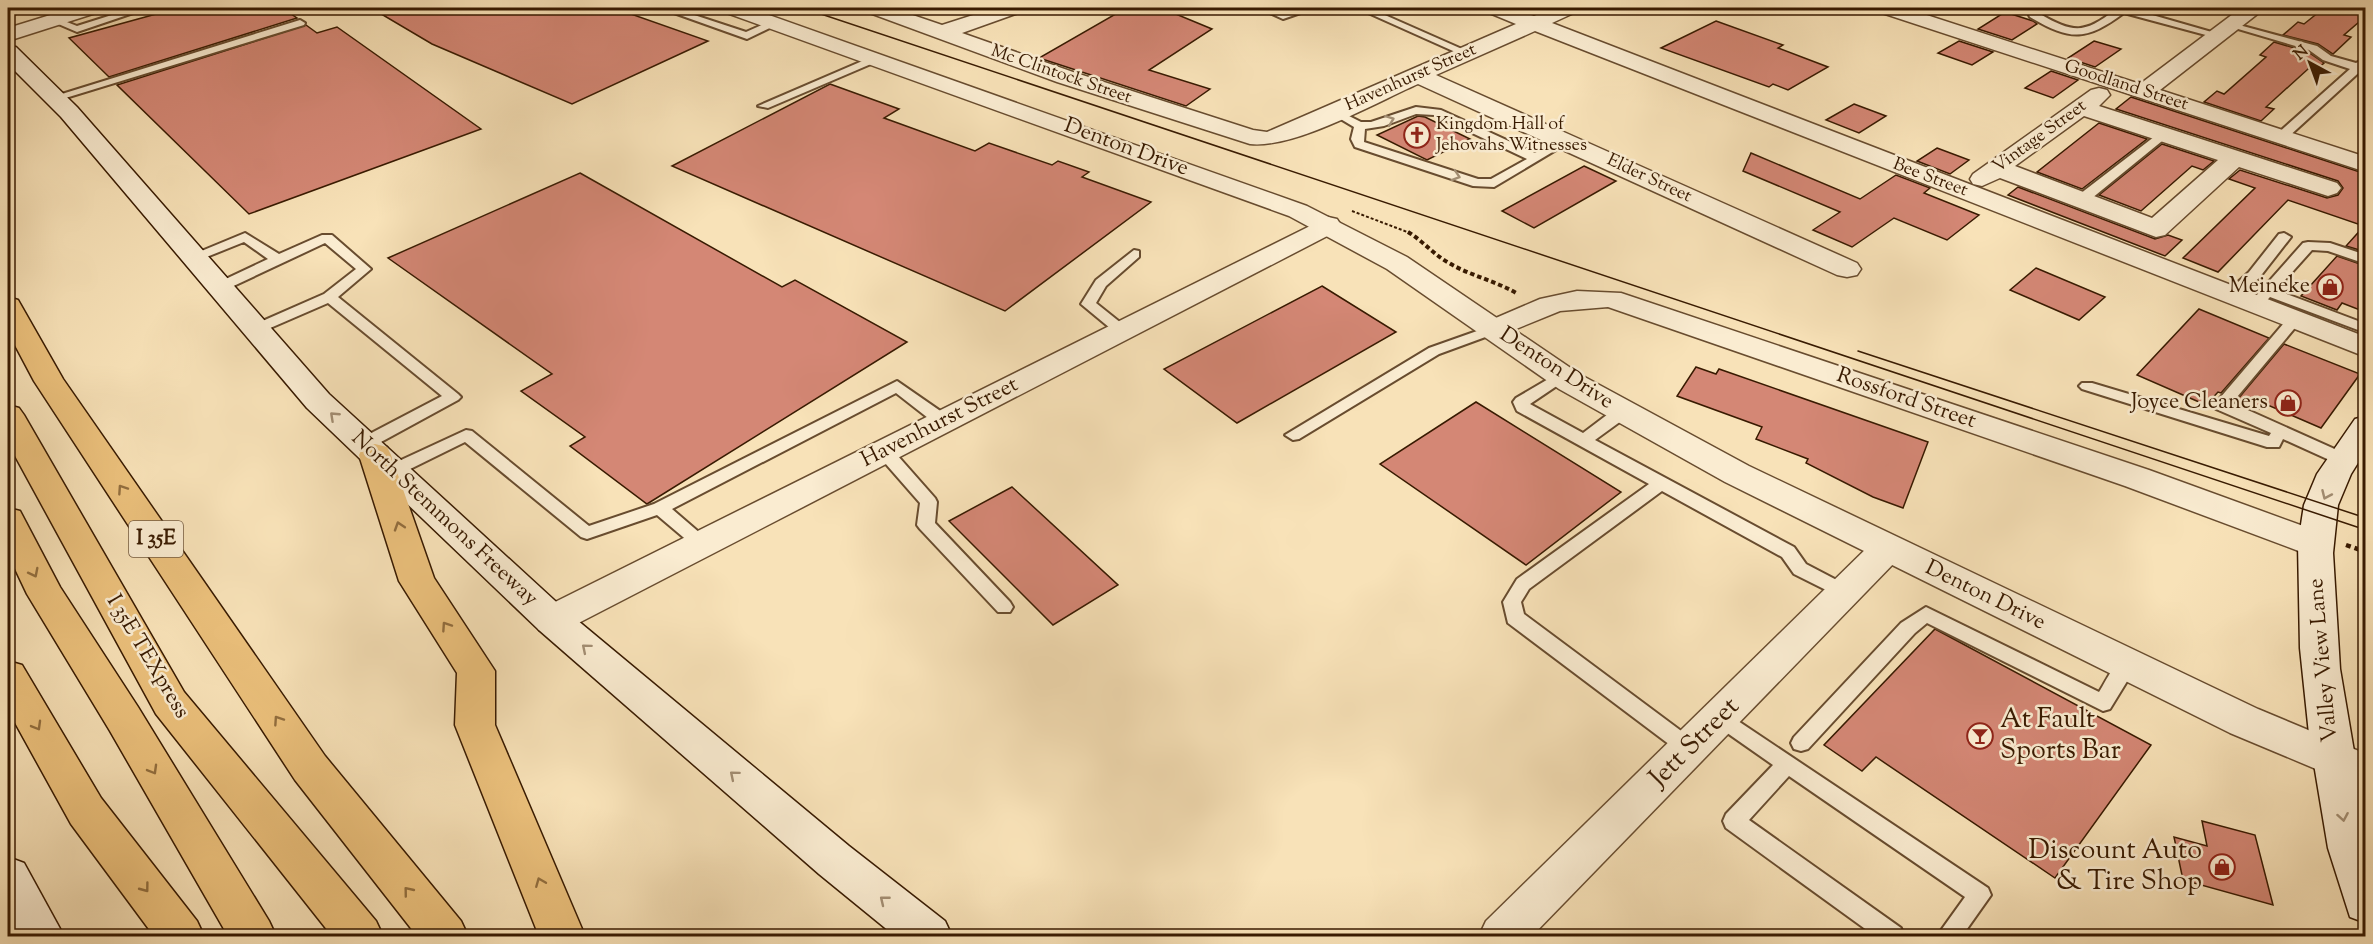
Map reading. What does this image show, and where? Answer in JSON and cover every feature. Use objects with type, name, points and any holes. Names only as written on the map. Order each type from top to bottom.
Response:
[{"type":"highway","name":"I 35E","points":[[8,306],[49,381],[310,768],[445,936]]},
{"type":"highway","name":"I 35E TEXpress","points":[[8,415],[170,703],[360,936]]},
{"type":"highway","points":[[377,456],[417,581],[476,671],[475,725],[562,936]]},
{"type":"highway","points":[[8,520],[45,594],[124,719],[253,936]]},
{"type":"highway","points":[[8,676],[86,811],[181,936]]},
{"type":"street","points":[[8,34],[92,8]]},
{"type":"street","name":"Denton Drive","points":[[731,8],[1270,200],[1328,225],[1397,263],[1562,376],[1622,412],[1887,549],[2244,721],[2349,766]]},
{"type":"street","name":"Mc Clintock Street","points":[[874,8],[940,33],[1250,137]]},
{"type":"street","points":[[940,33],[1014,8]]},
{"type":"street","name":"Bee Street","points":[[1494,8],[2231,296],[2261,298],[2294,320],[2365,348]]},
{"type":"street","name":"Havenhurst Street","points":[[1250,137],[1267,139],[1282,136],[1569,8]]},
{"type":"street","points":[[2143,92],[2252,8]]},
{"type":"street","name":"Goodland Street","points":[[1901,10],[2366,165]]},
{"type":"street","name":"North Stemmons Freeway","points":[[8,52],[55,98],[318,401],[552,620],[834,860],[929,936]]},
{"type":"street","name":"Elder Street","points":[[1417,75],[1847,269]]},
{"type":"street","name":"Vintage Street","points":[[1964,192],[2116,82]]},
{"type":"street","points":[[2082,108],[2328,188]]},
{"type":"street","points":[[1997,168],[2156,228],[2235,158]]},
{"type":"street","name":"Havenhurst Street","points":[[552,620],[1328,225]]},
{"type":"street","name":"Rossford Street","points":[[1494,329],[1559,301],[1587,298],[1611,300],[2137,478],[2316,544]]},
{"type":"street","name":"Valley View Lane","points":[[2366,426],[2342,459],[2322,503],[2316,544],[2316,617],[2349,766],[2352,864],[2366,902]]},
{"type":"street","name":"Jett Street","points":[[1502,936],[1887,549]]},
{"type":"street","points":[[10,886],[41,936]]},
{"type":"lane","points":[[8,13],[26,8]]},
{"type":"lane","points":[[54,20],[77,28],[143,8]]},
{"type":"lane","points":[[665,8],[747,36],[775,23]]},
{"type":"lane","points":[[1264,8],[1283,16],[1310,8]]},
{"type":"lane","points":[[1362,8],[1466,53]]},
{"type":"lane","points":[[2041,8],[2034,15],[2042,20],[2086,31],[2094,29],[2120,8],[2313,48],[2327,58],[2362,64]]},
{"type":"lane","points":[[55,98],[300,23]]},
{"type":"lane","points":[[764,106],[874,59]]},
{"type":"lane","points":[[2282,137],[2362,64]]},
{"type":"lane","points":[[1335,112],[1360,125],[1383,123],[1415,109],[1424,108],[1535,158]]},
{"type":"lane","points":[[1360,125],[1357,139],[1359,144],[1477,183],[1494,183],[1565,141]]},
{"type":"lane","points":[[2081,200],[2163,134]]},
{"type":"lane","points":[[194,257],[245,237],[278,259]]},
{"type":"lane","points":[[2231,296],[2254,275],[2284,237]]},
{"type":"lane","points":[[220,287],[327,238],[364,268],[329,297],[256,329]]},
{"type":"lane","points":[[2366,260],[2330,247],[2308,246],[2261,298],[2366,329]]},
{"type":"lane","points":[[1121,330],[1088,304],[1090,297],[1105,280],[1134,254]]},
{"type":"lane","points":[[329,297],[453,398],[377,456]]},
{"type":"lane","points":[[2294,320],[2222,405],[2342,459]]},
{"type":"lane","points":[[1293,435],[1434,351],[1494,329]]},
{"type":"lane","points":[[1562,376],[1521,402],[1523,408],[1788,552],[1800,569],[1844,592]]},
{"type":"lane","points":[[377,456],[466,435],[587,533],[660,508],[897,386],[943,421]]},
{"type":"lane","points":[[2087,386],[2273,442],[2280,431]]},
{"type":"lane","points":[[1583,441],[1622,412]]},
{"type":"lane","points":[[884,451],[929,502],[926,525],[1004,607]]},
{"type":"lane","points":[[1660,483],[1523,584],[1512,602],[1515,618],[1689,748]]},
{"type":"lane","points":[[660,508],[702,544]]},
{"type":"lane","points":[[1801,743],[1908,628],[1926,614],[2103,703],[2127,665]]},
{"type":"lane","points":[[1720,717],[1980,895],[1948,936]]},
{"type":"lane","points":[[1788,763],[1734,821],[1893,936]]},
{"type":"building","points":[[178,8],[282,8],[297,18],[109,77],[69,38]]},
{"type":"building","points":[[371,8],[614,8],[708,41],[572,104],[432,44]]},
{"type":"building","points":[[1126,8],[1171,12],[1212,29],[1149,70],[1210,89],[1186,106],[1039,58]]},
{"type":"building","points":[[2324,8],[2366,8],[2366,16],[2344,35],[2351,37],[2333,54],[2318,44],[2283,35],[2298,22],[2304,24]]},
{"type":"building","points":[[2005,12],[2037,24],[2012,40],[1978,29]]},
{"type":"building","points":[[1716,21],[1783,45],[1778,48],[1828,67],[1788,90],[1773,84],[1769,87],[1661,48]]},
{"type":"building","points":[[306,25],[317,33],[337,27],[481,129],[249,214],[117,85]]},
{"type":"building","points":[[1959,41],[1993,52],[1972,65],[1938,53]]},
{"type":"building","points":[[2094,41],[2121,49],[2095,67],[2068,58]]},
{"type":"building","points":[[2274,42],[2308,52],[2324,63],[2315,71],[2308,69],[2266,107],[2274,109],[2261,121],[2204,102],[2217,91],[2224,94],[2266,57],[2260,55]]},
{"type":"building","points":[[2051,71],[2078,80],[2053,98],[2025,88]]},
{"type":"building","points":[[830,84],[899,109],[884,118],[975,151],[989,143],[1052,165],[1058,161],[1089,172],[1082,177],[1151,202],[1005,311],[672,166]]},
{"type":"building","points":[[2131,97],[2366,174],[2366,252],[2346,246],[2364,226],[2288,200],[2218,272],[2183,258],[2255,188],[2229,179],[2240,170],[2327,198],[2338,195],[2343,188],[2338,181],[2116,109]]},
{"type":"building","points":[[1854,104],[1886,116],[1859,133],[1826,120]]},
{"type":"building","name":"Kingdom Hall of Jehovahs Witnesses","points":[[1418,116],[1425,117],[1470,139],[1427,160],[1377,135]]},
{"type":"building","points":[[2099,123],[2147,139],[2082,189],[2037,172]]},
{"type":"building","points":[[2162,144],[2214,161],[2203,170],[2192,166],[2141,211],[2099,195]]},
{"type":"building","points":[[1937,148],[1969,160],[1950,174],[1917,161]]},
{"type":"building","points":[[1751,153],[1860,199],[1896,175],[1930,188],[1924,193],[1979,215],[1947,240],[1894,218],[1852,247],[1813,230],[1840,212],[1743,171]]},
{"type":"building","points":[[1584,166],[1616,181],[1534,228],[1502,211]]},
{"type":"building","points":[[580,173],[782,287],[795,280],[907,342],[647,504],[570,446],[585,437],[521,391],[552,374],[388,258]]},
{"type":"building","points":[[2018,187],[2155,239],[2168,235],[2182,240],[2165,256],[2008,195]]},
{"type":"building","points":[[2337,256],[2366,266],[2365,312],[2342,303],[2337,310],[2301,296]]},
{"type":"building","points":[[2036,268],[2105,297],[2079,320],[2010,290]]},
{"type":"building","points":[[1322,286],[1396,332],[1237,423],[1164,369]]},
{"type":"building","points":[[2199,309],[2269,338],[2221,393],[2218,392],[2206,405],[2137,375]]},
{"type":"building","points":[[2284,344],[2360,374],[2321,428],[2263,403],[2259,409],[2237,400]]},
{"type":"building","points":[[1696,367],[1716,374],[1719,369],[1928,442],[1903,508],[1873,497],[1806,463],[1808,459],[1756,439],[1762,427],[1677,396]]},
{"type":"building","points":[[1476,402],[1621,492],[1526,565],[1380,464]]},
{"type":"building","points":[[1012,487],[1118,585],[1053,625],[949,521]]},
{"type":"building","points":[[1935,629],[2151,745],[2055,878],[1876,757],[1862,771],[1824,745]]},
{"type":"building","name":"Discount Auto & Tire Shop","points":[[2202,821],[2255,835],[2273,905],[2183,880],[2174,837],[2207,846]]},
{"type":"tram line","points":[[803,8],[2366,530]]},
{"type":"tram line","points":[[1858,351],[2366,518]]},
{"type":"place","name":"Kingdom Hall of Jehovahs Witnesses","points":[[1417,135]]},
{"type":"place","name":"Meineke","points":[[2330,287]]},
{"type":"place","name":"Joyce Cleaners","points":[[2288,403]]},
{"type":"place","name":"At Fault Sports Bar","points":[[1980,736]]},
{"type":"place","name":"Discount Auto & Tire Shop","points":[[2222,867]]}]
